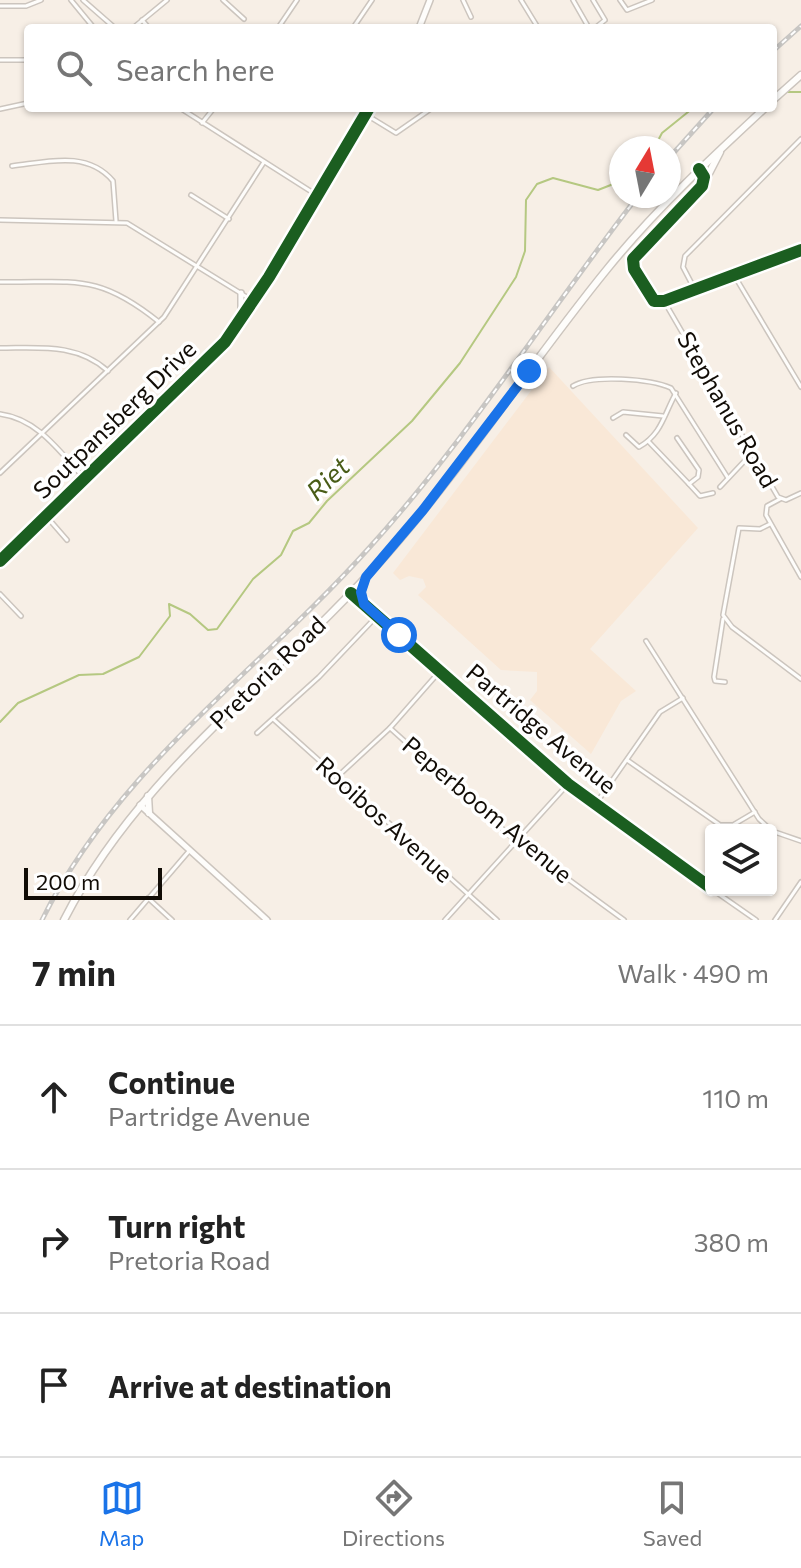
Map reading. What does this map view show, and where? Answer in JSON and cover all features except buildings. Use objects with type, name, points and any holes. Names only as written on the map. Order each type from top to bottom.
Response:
[{"type":"main road","points":[[777,96],[801,75]]},
{"type":"main road","name":"Pretoria Road","points":[[64,920],[102,853],[149,793],[366,577],[448,478],[609,268],[691,176],[761,112]]},
{"type":"main road","points":[[691,176],[704,182],[724,146]]},
{"type":"main road","points":[[364,604],[361,592],[366,577]]},
{"type":"main road","points":[[131,814],[149,814],[149,793]]},
{"type":"street","points":[[0,6],[26,6],[41,0]]},
{"type":"street","points":[[71,0],[91,24]]},
{"type":"street","points":[[83,0],[110,24]]},
{"type":"street","points":[[138,24],[167,0]]},
{"type":"street","points":[[223,0],[244,19]]},
{"type":"street","points":[[281,24],[297,0]]},
{"type":"street","points":[[356,24],[372,0]]},
{"type":"street","points":[[421,24],[430,0]]},
{"type":"street","points":[[463,0],[471,17]]},
{"type":"street","points":[[521,0],[536,24]]},
{"type":"street","points":[[573,0],[587,24]]},
{"type":"street","points":[[593,0],[605,18],[599,24]]},
{"type":"street","points":[[620,0],[627,10],[652,0]]},
{"type":"street","points":[[142,20],[146,24]]},
{"type":"street","points":[[0,60],[24,60]]},
{"type":"street","points":[[0,109],[24,104]]},
{"type":"street","points":[[186,112],[316,194]]},
{"type":"street","points":[[202,123],[211,112]]},
{"type":"street","points":[[366,115],[396,133],[426,112]]},
{"type":"street","name":"Soutpansberg Drive","points":[[0,561],[224,343],[366,115]]},
{"type":"street","points":[[695,290],[683,267],[685,256],[801,139]]},
{"type":"street","points":[[12,166],[76,159],[88,163],[113,181],[116,221]]},
{"type":"street","points":[[0,473],[159,322],[264,162]]},
{"type":"street","points":[[699,169],[704,182]]},
{"type":"street","name":"Stephanus Road","points":[[704,182],[633,259],[634,269],[653,300],[664,301],[780,499],[786,500],[801,493]]},
{"type":"street","points":[[191,195],[229,219]]},
{"type":"street","points":[[0,220],[116,221],[131,224],[252,300]]},
{"type":"street","points":[[664,301],[801,250]]},
{"type":"street","points":[[734,275],[801,387]]},
{"type":"street","points":[[0,282],[96,284],[114,290],[159,322]]},
{"type":"street","points":[[241,293],[241,314]]},
{"type":"street","name":"Soutpansberg Drive","points":[[224,343],[252,300]]},
{"type":"street","points":[[0,348],[70,350],[90,356],[108,371]]},
{"type":"street","points":[[573,386],[589,380],[644,381],[667,386],[681,399],[728,478]]},
{"type":"street","points":[[626,435],[639,447],[648,441],[661,430],[663,416],[676,393]]},
{"type":"street","points":[[613,418],[623,412],[663,416]]},
{"type":"street","points":[[0,414],[23,420],[42,433],[86,480]]},
{"type":"street","points":[[677,438],[699,470],[698,477],[689,484]]},
{"type":"street","points":[[648,441],[700,496],[713,493]]},
{"type":"street","points":[[720,487],[752,453]]},
{"type":"street","points":[[780,499],[766,507],[770,524],[801,577]]},
{"type":"street","points":[[47,517],[67,540]]},
{"type":"street","points":[[725,682],[715,681],[714,677],[739,528],[760,529],[770,524]]},
{"type":"street","name":"Partridge Avenue","points":[[351,593],[568,784],[705,884]]},
{"type":"street","points":[[0,594],[21,616]]},
{"type":"street","points":[[257,733],[377,615]]},
{"type":"street","points":[[723,615],[732,627],[801,679]]},
{"type":"street","points":[[646,641],[755,812],[772,831],[801,841]]},
{"type":"street","points":[[337,777],[390,728],[440,671]]},
{"type":"street","points":[[595,805],[660,712],[683,698]]},
{"type":"street","name":"Rooibos Avenue","points":[[273,719],[497,920]]},
{"type":"street","name":"Peperboom Avenue","points":[[390,728],[516,841],[624,920]]},
{"type":"street","points":[[627,760],[720,825],[733,825],[755,812]]},
{"type":"street","points":[[445,920],[568,784]]},
{"type":"street","points":[[140,804],[267,920]]},
{"type":"street","points":[[130,920],[190,850]]},
{"type":"street","points":[[775,920],[801,882]]},
{"type":"street","name":"Partridge Avenue","points":[[722,896],[756,920]]},
{"type":"street","points":[[148,898],[172,920]]},
{"type":"shaded area","points":[[549,367],[698,528],[590,649],[636,691],[621,701],[591,754],[530,700],[537,691],[537,672],[501,670],[418,595],[426,587],[423,579],[409,576],[400,580],[393,573]]},
{"type":"waterway","name":"Riet","points":[[785,92],[801,92]]},
{"type":"waterway","name":"Riet","points":[[660,136],[688,112]]},
{"type":"waterway","name":"Riet","points":[[0,722],[18,703],[79,675],[103,674],[139,657],[170,616],[169,604],[190,614],[208,630],[217,629],[253,579],[281,555],[293,531],[309,523],[327,501],[412,421],[460,363],[516,277],[525,251],[526,200],[537,184],[553,178],[598,190],[609,186]]},
{"type":"railway","points":[[777,47],[801,26]]},
{"type":"railway","points":[[681,145],[710,112]]},
{"type":"railway","points":[[42,920],[73,865],[109,815],[149,768],[326,593],[405,507],[629,208]]},
{"type":"cycle path","points":[[0,561],[225,342],[269,277],[367,112]]},
{"type":"cycle path","points":[[699,169],[704,177],[702,186],[633,259],[634,269],[654,301],[664,301],[801,250]]},
{"type":"cycle path","points":[[351,593],[568,784],[705,884]]},
{"type":"route","points":[[399,635],[364,604],[361,592],[366,577],[423,510],[529,371]]}]
